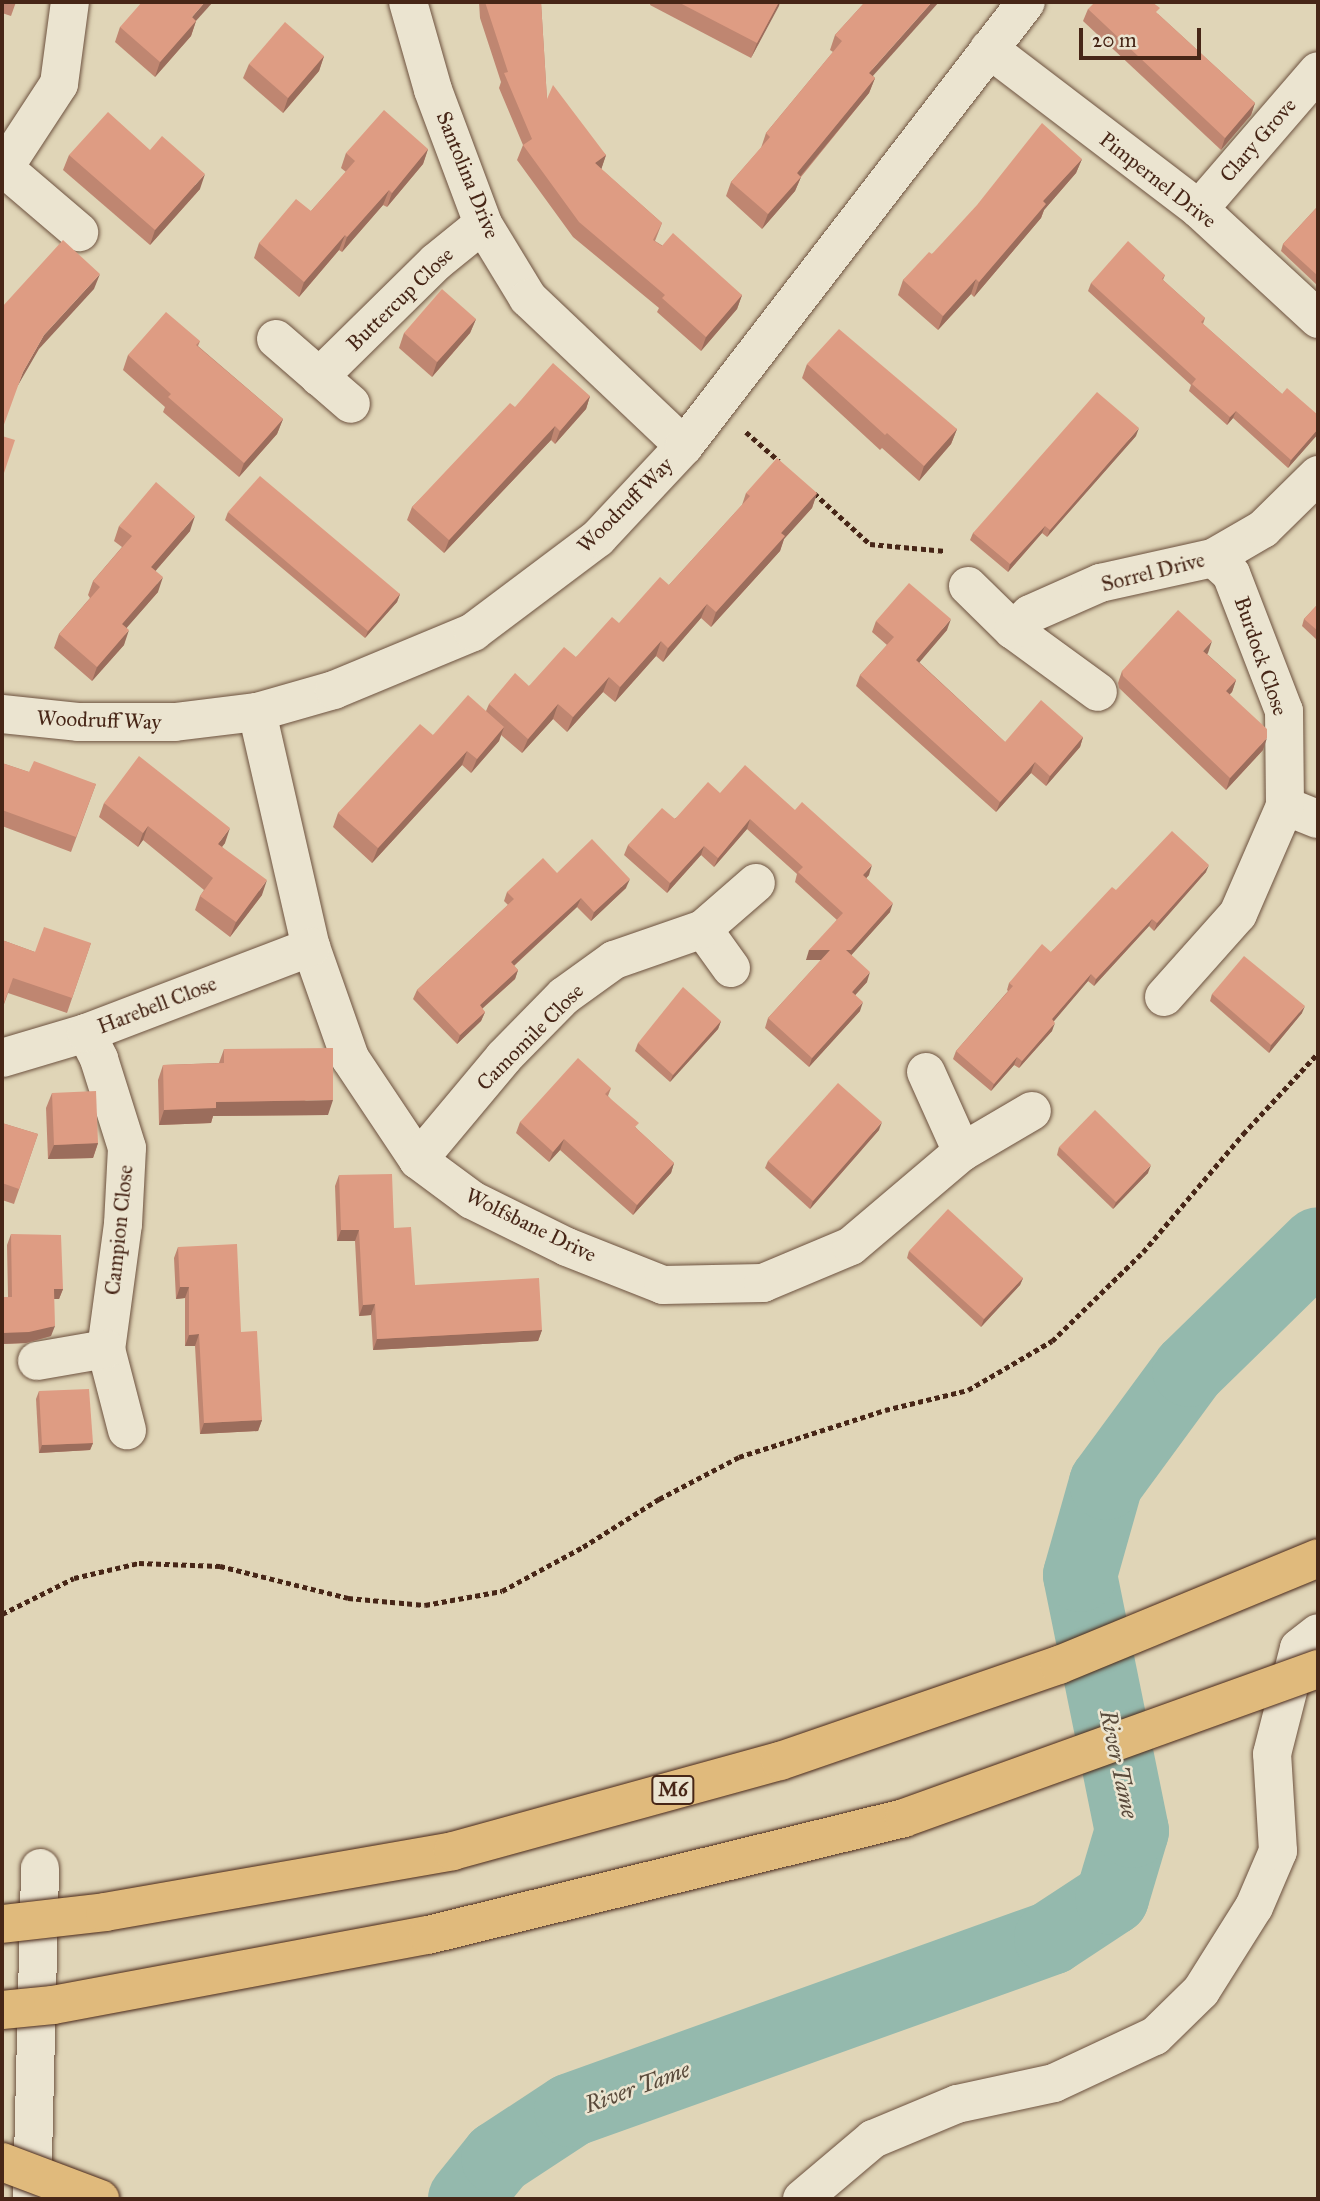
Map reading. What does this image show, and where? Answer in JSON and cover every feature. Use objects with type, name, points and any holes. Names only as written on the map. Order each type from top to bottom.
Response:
[{"type":"highway","name":"M6","points":[[2,1924],[105,1912],[453,1851],[754,1768],[1059,1665],[1318,1558]]},
{"type":"highway","points":[[2,2010],[53,2005],[428,1935],[904,1818],[1318,1669]]},
{"type":"highway","points":[[2,2162],[100,2199]]},
{"type":"street","points":[[70,2],[59,85],[3,170],[79,232]]},
{"type":"street","name":"Santolina Drive","points":[[408,2],[433,90],[483,224],[528,298],[684,446]]},
{"type":"street","name":"Woodruff Way","points":[[2,714],[78,722],[175,722],[257,712],[334,690],[473,632],[598,538],[684,446],[1026,2]]},
{"type":"street","name":"Pimpernel Drive","points":[[989,50],[1199,209],[1318,319]]},
{"type":"street","name":"Clary Grove","points":[[1199,209],[1318,71]]},
{"type":"street","name":"Buttercup Close","points":[[319,377],[436,262],[483,224]]},
{"type":"street","points":[[276,339],[351,404]]},
{"type":"street","name":"Sorrel Drive","points":[[1013,630],[1030,614],[1100,583],[1213,558],[1263,529],[1318,475]]},
{"type":"street","name":"Burdock Close","points":[[1164,996],[1238,914],[1256,878],[1301,812],[1284,711],[1231,574],[1213,558]]},
{"type":"street","points":[[968,586],[1013,630],[1098,692]]},
{"type":"street","name":"Wolfsbane Drive","points":[[257,712],[311,947],[350,1058],[418,1160],[472,1200],[567,1247],[663,1284],[763,1283],[851,1246],[962,1152],[1032,1111]]},
{"type":"street","name":"Camomile Close","points":[[418,1160],[503,1057],[564,996],[614,960],[703,929],[755,883]]},
{"type":"street","points":[[703,929],[730,968]]},
{"type":"street","name":"Harebell Close","points":[[2,1058],[86,1033],[311,947]]},
{"type":"street","name":"Campion Close","points":[[86,1033],[99,1059],[127,1148],[123,1224],[106,1349],[127,1430]]},
{"type":"street","points":[[926,1072],[962,1152]]},
{"type":"street","points":[[37,1361],[106,1349]]},
{"type":"street","points":[[802,2199],[873,2139],[957,2104],[1054,2083],[1155,2036],[1201,1991],[1254,1907],[1279,1851],[1272,1755],[1299,1648],[1318,1633]]},
{"type":"street","points":[[32,2199],[40,1868]]},
{"type":"path","points":[[715,403],[787,469]]},
{"type":"path","points":[[808,488],[870,544],[953,552]]},
{"type":"path","points":[[2,1614],[74,1578],[139,1563],[219,1566],[348,1598],[425,1605],[502,1591],[583,1547],[659,1499],[739,1457],[885,1410],[968,1390],[1052,1341],[1143,1252],[1243,1134],[1318,1053]]},
{"type":"building","points":[[142,2],[205,2],[192,17],[196,21],[160,62],[120,27]]},
{"type":"building","points":[[485,2],[541,2],[547,99],[553,85],[606,155],[595,163],[662,223],[653,240],[662,246],[673,233],[742,295],[706,337],[662,298],[665,295],[579,222],[523,145],[532,139],[504,73],[508,72]]},
{"type":"building","points":[[678,2],[779,2],[757,43]]},
{"type":"building","points":[[865,2],[932,2],[869,73],[875,78],[797,173],[801,177],[768,214],[731,182],[770,137],[766,133],[842,41],[835,35]]},
{"type":"building","points":[[1095,2],[1152,2],[1160,8],[1156,12],[1255,103],[1225,138],[1088,9]]},
{"type":"building","points":[[285,22],[324,56],[288,98],[249,64]]},
{"type":"building","points":[[384,110],[428,149],[392,193],[389,190],[304,282],[259,243],[296,199],[311,211],[355,161],[346,153]]},
{"type":"building","points":[[108,112],[150,150],[162,136],[205,174],[155,230],[69,155]]},
{"type":"building","points":[[1042,123],[1082,159],[1043,201],[1046,204],[979,282],[976,279],[943,316],[903,280],[929,252],[932,254],[977,205]]},
{"type":"building","points":[[1318,206],[1318,276],[1283,244]]},
{"type":"building","points":[[63,240],[100,274],[44,335],[23,372],[2,430],[2,307]]},
{"type":"building","points":[[1128,241],[1165,275],[1162,279],[1205,318],[1201,322],[1282,394],[1287,388],[1318,415],[1318,429],[1291,460],[1236,411],[1230,417],[1192,384],[1196,379],[1091,283]]},
{"type":"building","points":[[442,289],[476,319],[437,362],[404,333]]},
{"type":"building","points":[[166,312],[200,341],[196,345],[283,419],[244,463],[168,397],[171,394],[128,355]]},
{"type":"building","points":[[839,329],[957,429],[924,466],[887,433],[885,435],[807,364]]},
{"type":"building","points":[[553,363],[590,396],[560,431],[555,426],[449,540],[412,507],[510,403],[515,407]]},
{"type":"building","points":[[1097,392],[1139,428],[1050,530],[1045,526],[1010,564],[973,533]]},
{"type":"building","points":[[2,436],[15,440],[3,476],[2,476]]},
{"type":"building","points":[[777,458],[817,493],[781,533],[785,536],[716,612],[707,604],[668,648],[661,641],[620,687],[609,677],[573,717],[558,704],[528,739],[489,704],[515,673],[529,686],[564,647],[576,657],[612,617],[619,623],[660,577],[669,585],[750,496],[746,493]]},
{"type":"building","points":[[260,476],[400,594],[368,631],[228,512]]},
{"type":"building","points":[[156,482],[195,516],[151,567],[163,577],[122,624],[129,630],[97,667],[59,634],[100,587],[93,581],[132,536],[119,526]]},
{"type":"building","points":[[909,583],[951,619],[916,660],[1005,742],[1041,700],[1083,737],[1050,776],[1035,762],[1000,802],[860,675],[894,637],[876,621]]},
{"type":"building","points":[[1318,604],[1318,631],[1304,619]]},
{"type":"building","points":[[1178,610],[1212,641],[1203,651],[1236,680],[1226,691],[1267,729],[1267,738],[1230,778],[1123,676],[1122,671]]},
{"type":"building","points":[[468,695],[504,727],[477,759],[467,751],[378,848],[338,813],[420,724],[433,735]]},
{"type":"building","points":[[139,756],[230,828],[218,844],[267,880],[236,922],[200,896],[213,878],[148,826],[143,833],[104,803]]},
{"type":"building","points":[[34,761],[96,784],[76,837],[2,810],[2,763],[29,772]]},
{"type":"building","points":[[745,765],[795,810],[802,802],[872,865],[863,875],[893,903],[851,950],[846,950],[870,972],[852,992],[863,1002],[812,1058],[768,1018],[830,950],[809,950],[843,913],[798,872],[803,867],[750,819],[718,858],[704,846],[670,883],[628,845],[662,808],[675,819],[708,782],[720,793]]},
{"type":"building","points":[[1172,831],[1209,865],[1157,923],[1152,919],[1096,979],[1091,974],[1052,1019],[1055,1023],[1022,1061],[1017,1057],[994,1084],[956,1051],[1013,986],[1009,983],[1042,944],[1051,952],[1112,887],[1116,890]]},
{"type":"building","points":[[592,839],[630,879],[594,912],[581,898],[511,962],[518,970],[480,1005],[485,1012],[460,1035],[417,990],[514,899],[507,892],[543,858],[557,873]]},
{"type":"building","points":[[44,927],[91,943],[72,998],[13,978],[4,1003],[2,1002],[2,940],[35,952]]},
{"type":"building","points":[[1244,956],[1305,1006],[1271,1045],[1212,994]]},
{"type":"building","points":[[683,987],[721,1021],[673,1075],[638,1043]]},
{"type":"building","points":[[333,1048],[333,1100],[216,1102],[216,1108],[164,1110],[163,1065],[224,1063],[224,1049]]},
{"type":"building","points":[[578,1058],[611,1088],[605,1094],[639,1123],[635,1127],[674,1163],[637,1205],[564,1139],[553,1152],[520,1122]]},
{"type":"building","points":[[838,1083],[882,1122],[813,1201],[768,1161]]},
{"type":"building","points":[[96,1091],[98,1143],[54,1145],[52,1093]]},
{"type":"building","points":[[1095,1110],[1151,1165],[1116,1202],[1059,1147]]},
{"type":"building","points":[[2,1123],[38,1134],[19,1189],[2,1183]]},
{"type":"building","points":[[392,1174],[394,1228],[411,1227],[415,1285],[539,1278],[542,1330],[377,1339],[375,1304],[363,1305],[359,1230],[341,1230],[339,1175]]},
{"type":"building","points":[[948,1209],[1023,1278],[984,1319],[909,1251]]},
{"type":"building","points":[[11,1234],[61,1235],[63,1289],[54,1289],[55,1326],[29,1332],[2,1333],[2,1297],[12,1297]]},
{"type":"building","points":[[237,1244],[241,1332],[257,1331],[262,1420],[204,1423],[199,1334],[189,1335],[189,1287],[180,1287],[178,1247]]},
{"type":"building","points":[[89,1389],[93,1443],[42,1445],[39,1391]]},
{"type":"waterway","name":"River Tame","points":[[465,2199],[498,2158],[571,2110],[1051,1938],[1112,1898],[1132,1831],[1080,1575],[1106,1483],[1189,1370],[1318,1244]]}]
